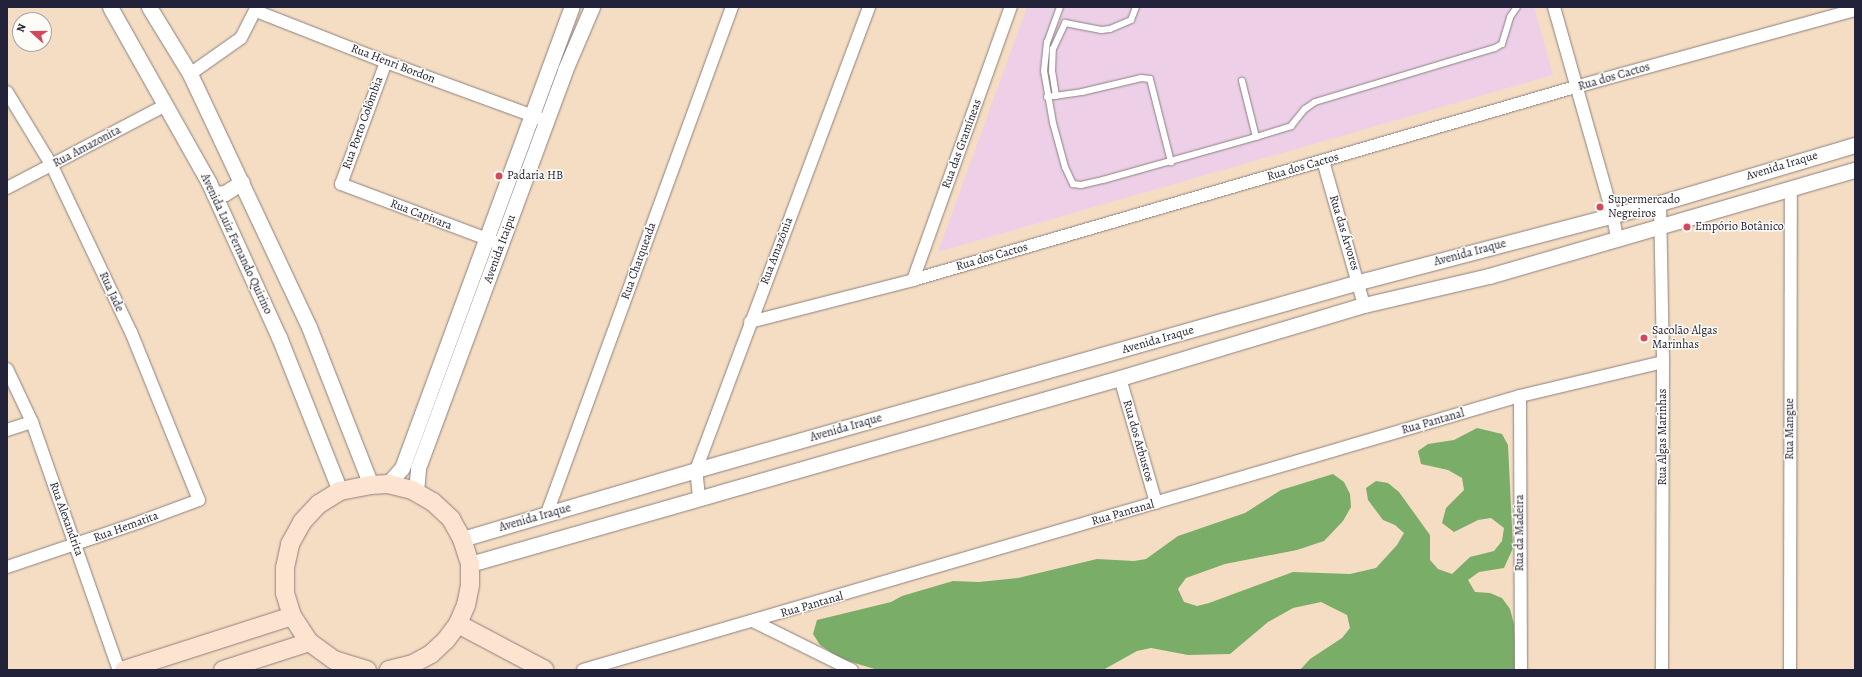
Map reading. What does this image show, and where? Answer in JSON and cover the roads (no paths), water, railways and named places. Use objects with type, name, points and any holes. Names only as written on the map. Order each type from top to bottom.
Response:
[{"type":"main road","points":[[367,670],[334,660],[309,642],[292,616],[285,593],[285,568],[290,544],[302,522],[319,504],[340,491],[379,484],[416,492],[434,502],[451,519],[462,539],[470,564],[470,585],[466,605],[458,624],[446,640],[431,654],[413,664],[389,670]]},
{"type":"main road","points":[[124,670],[292,616]]},
{"type":"main road","points":[[458,624],[545,670]]},
{"type":"main road","points":[[224,670],[309,642]]},
{"type":"street","name":"Avenida Luiz Fernando Quirino","points":[[110,7],[166,105],[214,194],[278,337],[340,491]]},
{"type":"street","points":[[149,7],[190,74],[309,327],[379,484]]},
{"type":"street","name":"Avenida Itaipu","points":[[379,484],[402,468],[485,239],[572,7]]},
{"type":"street","name":"Avenida Itaipu","points":[[416,492],[418,468],[547,121],[592,7]]},
{"type":"street","name":"Rua Charqueada","points":[[546,516],[732,7]]},
{"type":"street","name":"Rua das Gramíneas","points":[[913,280],[1011,7]]},
{"type":"street","points":[[1554,7],[1575,87],[1613,216],[1617,239]]},
{"type":"street","name":"Rua Amazônia","points":[[699,497],[696,470],[865,8]]},
{"type":"street","points":[[190,74],[241,38],[256,9]]},
{"type":"street","name":"Rua Henri Bordon","points":[[256,9],[386,62],[547,121]]},
{"type":"street","name":"Rua dos Cactos","points":[[750,322],[913,280],[1575,87],[1855,10]]},
{"type":"street","name":"Rua Porto Colômbia","points":[[341,184],[386,62]]},
{"type":"street","name":"Rua Jade","points":[[7,92],[52,166],[130,332],[198,500]]},
{"type":"street","name":"Rua Amazonita","points":[[7,188],[52,166],[166,105]]},
{"type":"street","name":"Avenida Iraque","points":[[462,539],[546,516],[696,470],[1359,282],[1613,216],[1855,145]]},
{"type":"street","name":"Rua das Árvores","points":[[1323,161],[1359,282],[1364,305]]},
{"type":"street","name":"Avenida Iraque","points":[[470,564],[699,497],[1120,378],[1364,305],[1489,276],[1660,225],[1855,170]]},
{"type":"street","points":[[214,194],[225,193],[242,182]]},
{"type":"street","name":"Rua Capivara","points":[[341,184],[502,245]]},
{"type":"street","name":"Rua Mangue","points":[[1790,670],[1791,188]]},
{"type":"street","name":"Rua Algas Marinhas","points":[[1660,203],[1663,362],[1662,670]]},
{"type":"street","name":"Rua Pantanal","points":[[583,670],[755,622],[1520,396],[1663,362]]},
{"type":"street","name":"Rua Alexandrita","points":[[7,369],[32,422],[119,670]]},
{"type":"street","name":"Rua dos Arbustos","points":[[1120,378],[1156,503]]},
{"type":"street","name":"Rua da Madeira","points":[[1520,396],[1521,670]]},
{"type":"street","points":[[7,430],[32,422]]},
{"type":"street","name":"Rua Hematita","points":[[7,567],[75,545],[198,500]]},
{"type":"street","points":[[755,622],[852,670]]},
{"type":"lane","points":[[1060,7],[1045,55],[1047,97],[1070,180],[1077,185],[1103,180],[1171,162],[1292,126],[1305,109],[1315,102],[1495,48],[1502,44],[1510,17],[1518,7]]},
{"type":"lane","points":[[1056,96],[1052,72],[1053,49],[1066,23],[1100,30],[1110,29],[1131,20],[1136,7]]},
{"type":"lane","points":[[1047,97],[1141,78],[1150,79],[1171,162]]},
{"type":"lane","points":[[1242,81],[1256,137]]},
{"type":"place","name":"Padaria HB","points":[[499,176]]},
{"type":"place","name":"Supermercado Negreiros","points":[[1600,207]]},
{"type":"place","name":"Empório Botânico","points":[[1687,227]]},
{"type":"place","name":"Sacolão Algas Marinhas","points":[[1644,338]]}]
